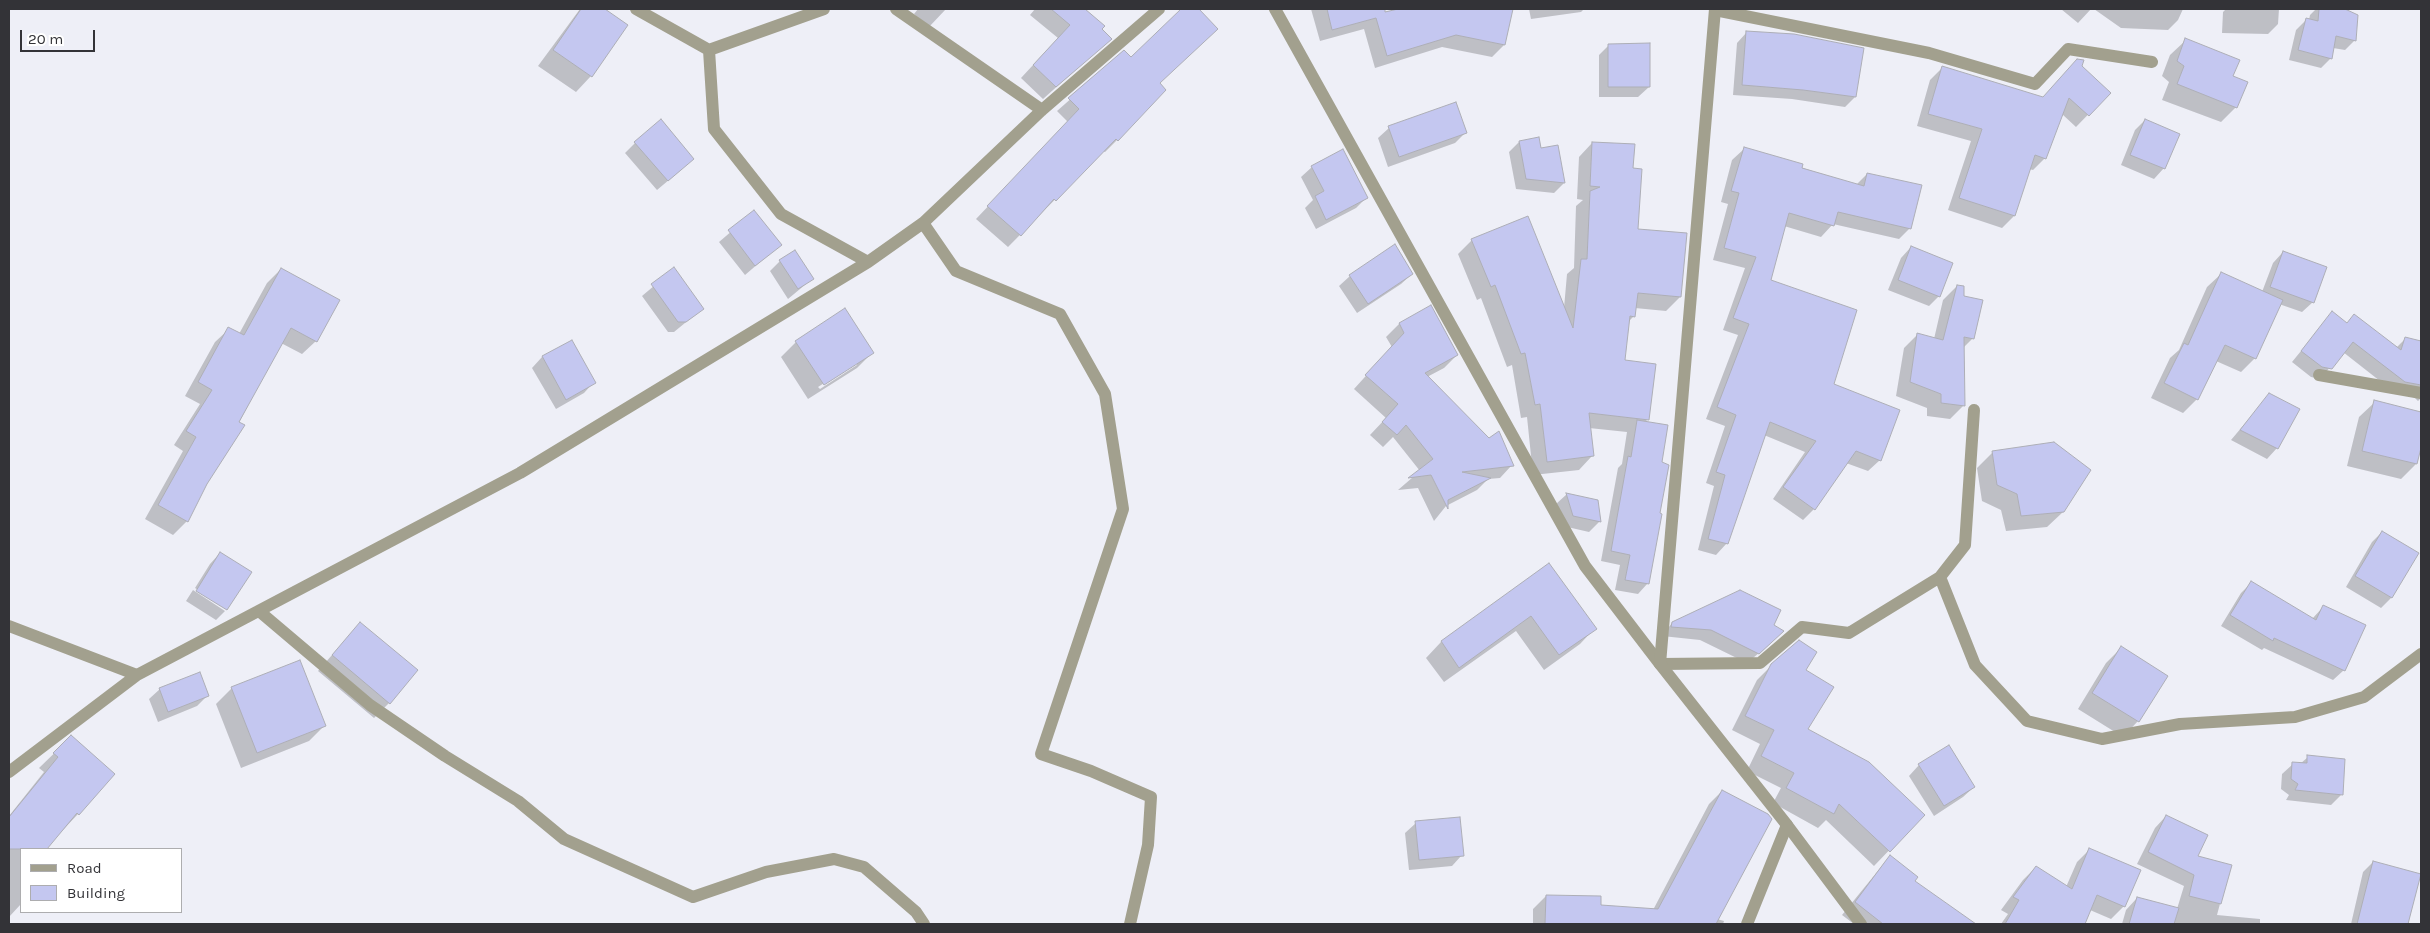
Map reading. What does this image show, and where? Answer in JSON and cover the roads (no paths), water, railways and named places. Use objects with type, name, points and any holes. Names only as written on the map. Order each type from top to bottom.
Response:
[{"type":"street","points":[[636,9],[709,50],[824,9]]},
{"type":"street","points":[[896,9],[1042,110]]},
{"type":"street","points":[[9,772],[137,675],[520,473],[868,262],[923,223],[1042,110],[1159,9]]},
{"type":"street","points":[[1275,9],[1585,566],[1787,825],[1860,924]]},
{"type":"street","points":[[1660,664],[1714,9],[1929,53],[2035,84],[2068,49],[2152,62]]},
{"type":"street","points":[[709,50],[714,129],[781,214],[868,262]]},
{"type":"street","points":[[923,223],[956,271],[1060,314],[1105,394],[1123,509],[1041,754],[1091,771],[1151,797],[1148,845],[1128,923]]},
{"type":"street","points":[[2318,375],[2421,393]]},
{"type":"street","points":[[1660,664],[1760,663],[1802,627],[1849,633],[1940,577],[1965,545],[1974,410]]},
{"type":"street","points":[[1940,577],[1975,665],[2027,721],[2102,739],[2180,724],[2295,717],[2364,698],[2421,654]]},
{"type":"street","points":[[260,611],[370,705],[445,756],[518,801],[564,839],[693,897],[766,872],[834,860],[864,868],[916,912],[924,924]]},
{"type":"street","points":[[9,626],[137,675]]},
{"type":"street","points":[[1747,924],[1787,825]]}]
